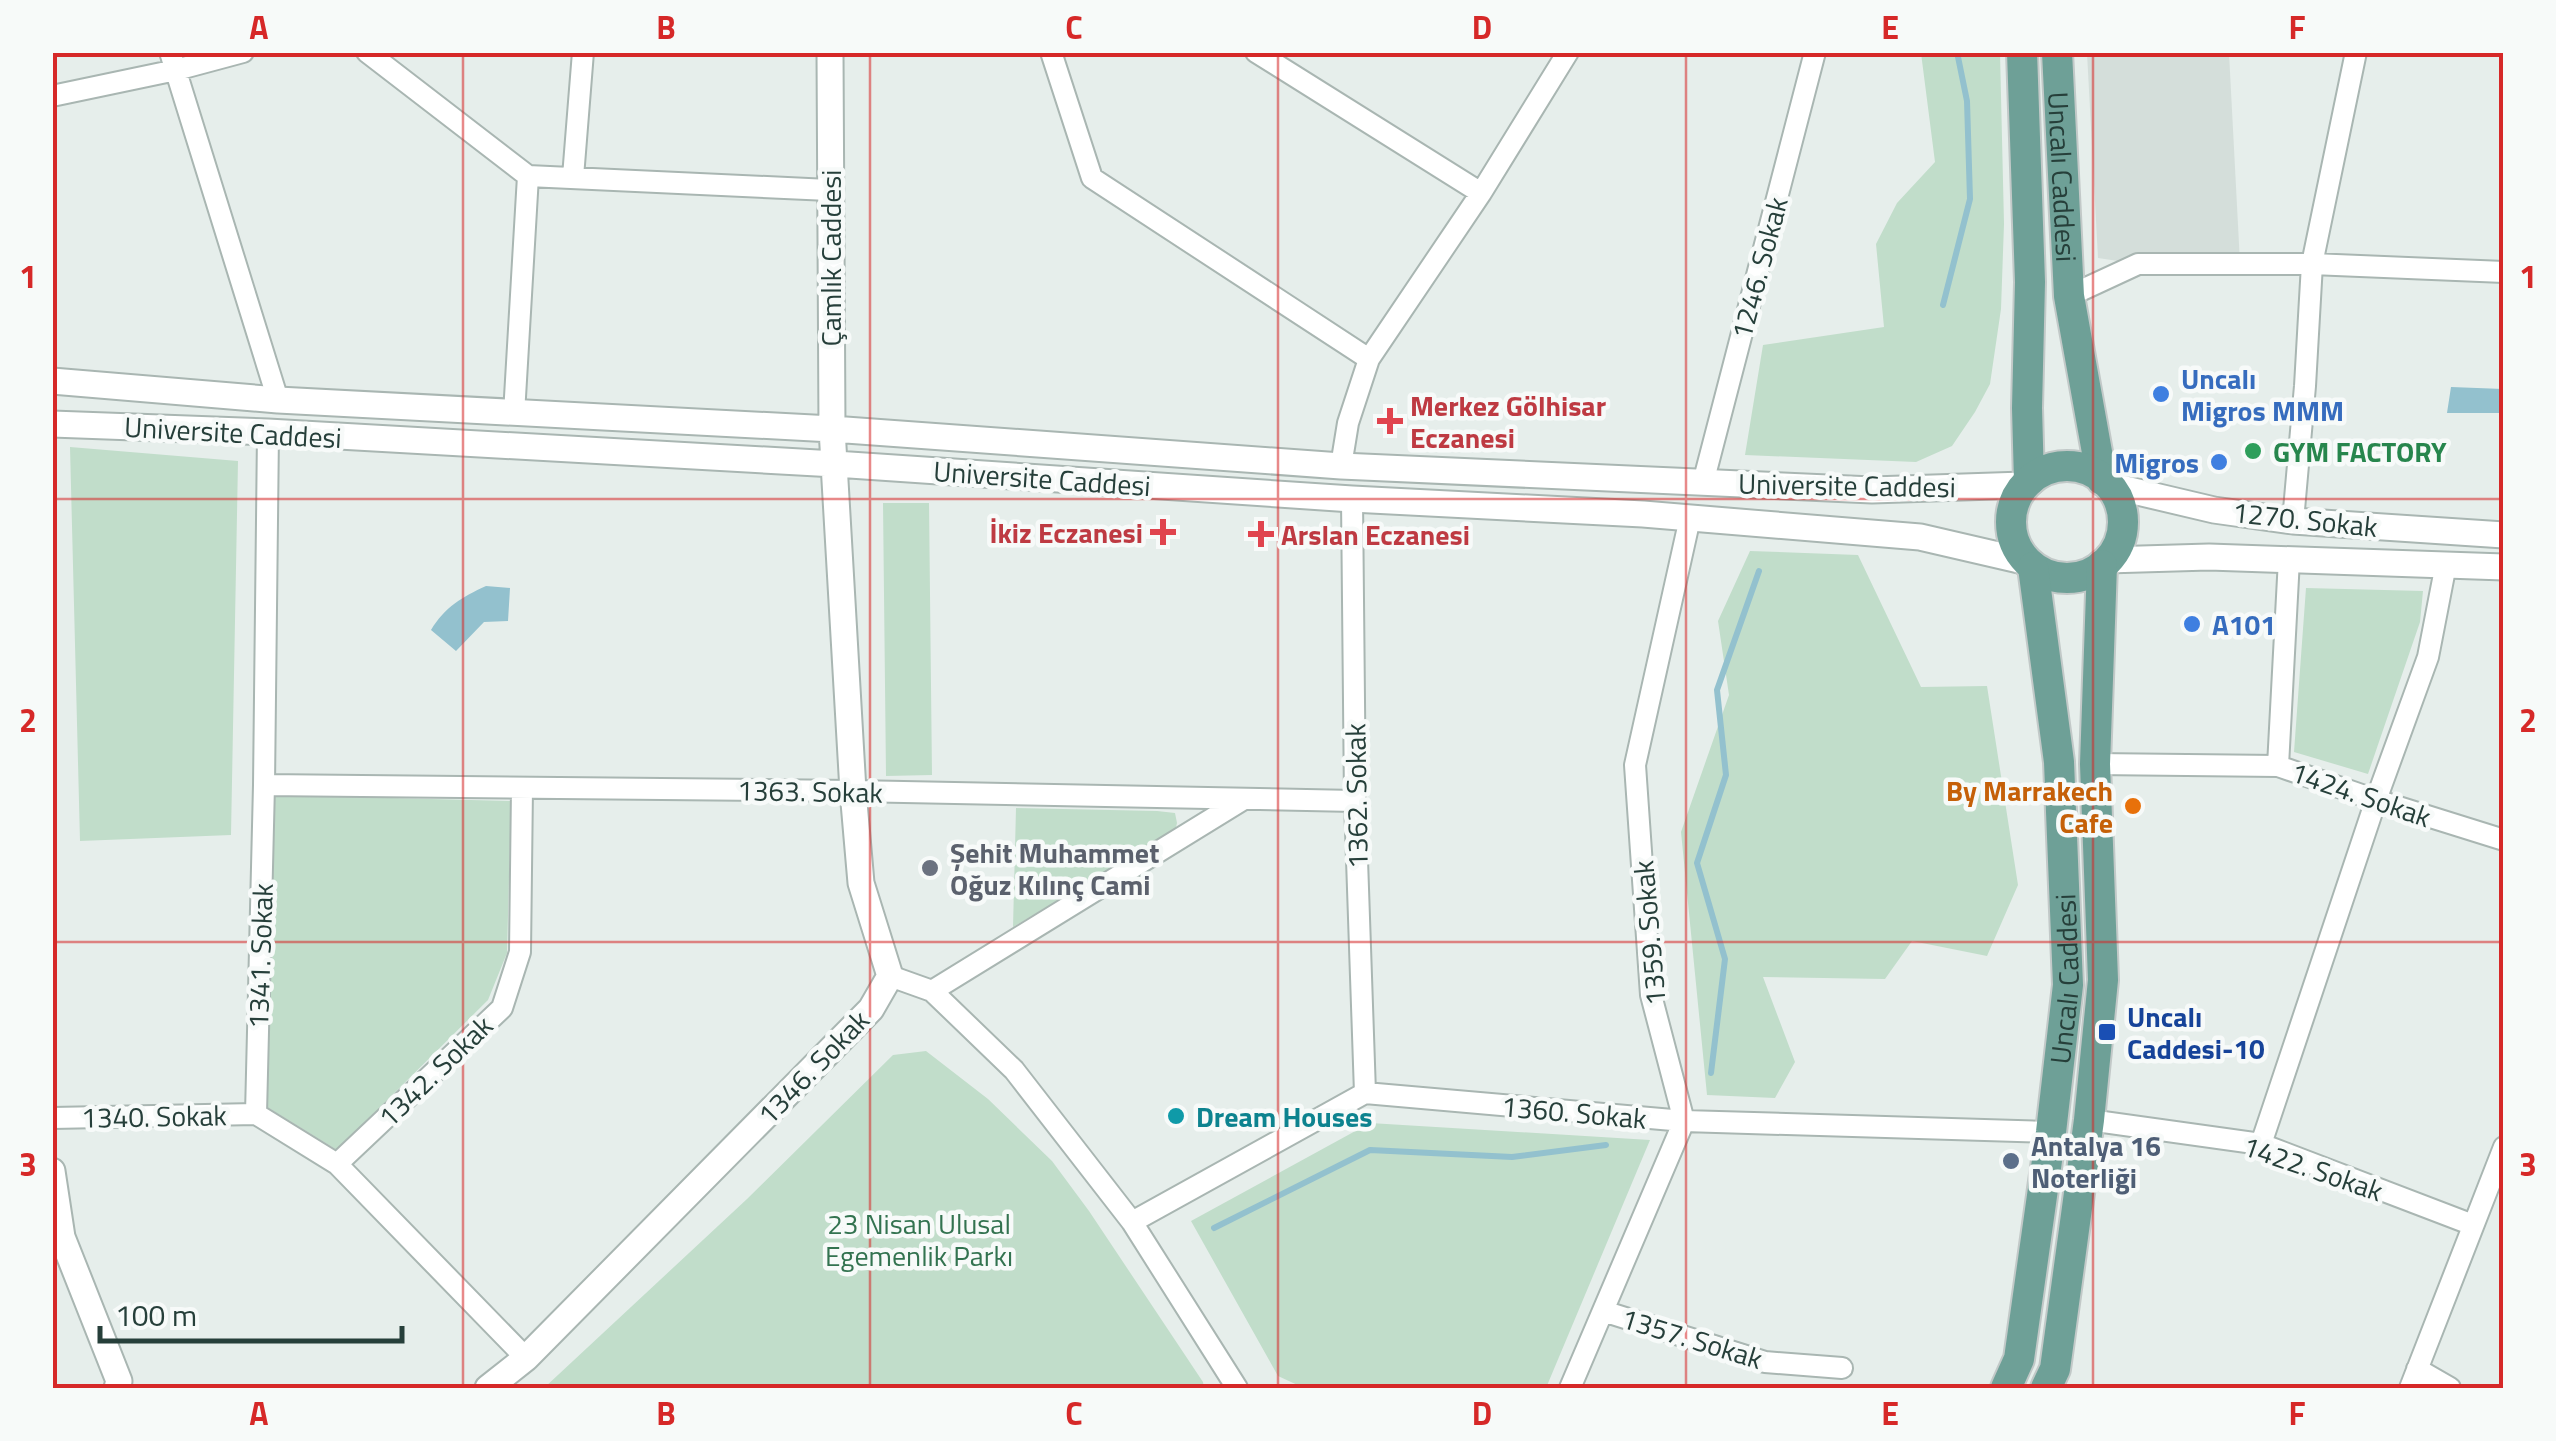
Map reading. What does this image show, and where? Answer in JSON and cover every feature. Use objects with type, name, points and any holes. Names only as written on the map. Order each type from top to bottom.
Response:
[{"type":"main road","name":"Uncalı Caddesi","points":[[2022,52],[2030,282],[2027,483]]},
{"type":"main road","name":"Uncalı Caddesi","points":[[2057,52],[2069,296],[2105,482]]},
{"type":"main road","points":[[2074,466],[2105,482],[2118,498],[2122,534],[2115,552],[2105,562],[2086,575],[2068,578],[2050,576],[2020,554],[2012,537],[2010,519],[2014,501],[2027,483],[2056,467],[2074,466]]},
{"type":"main road","name":"Uncalı Caddesi","points":[[2046,1388],[2056,1369],[2103,980],[2095,764],[2105,562]]},
{"type":"main road","name":"Uncalı Caddesi","points":[[2006,1388],[2020,1359],[2068,985],[2059,762],[2031,565]]},
{"type":"street","points":[[52,96],[173,61],[243,52]]},
{"type":"street","points":[[368,52],[528,176],[829,190]]},
{"type":"street","points":[[573,177],[582,52]]},
{"type":"street","name":"Çamlık Caddesi","points":[[830,52],[832,430],[836,464]]},
{"type":"street","points":[[1051,52],[1092,178],[1368,359]]},
{"type":"street","points":[[1256,52],[1482,193]]},
{"type":"street","points":[[1341,466],[1348,424],[1368,359],[1482,193],[1568,52]]},
{"type":"street","name":"1246. Sokak","points":[[1702,483],[1815,52]]},
{"type":"street","points":[[2293,521],[2312,264],[2356,52]]},
{"type":"street","points":[[173,61],[278,400]]},
{"type":"street","points":[[514,414],[528,176]]},
{"type":"street","points":[[2069,296],[2138,264],[2312,264],[2504,272]]},
{"type":"street","name":"Universite Caddesi","points":[[52,381],[278,400],[832,430],[1341,466],[1872,490],[2027,483]]},
{"type":"street","name":"Universite Caddesi","points":[[52,424],[268,432],[836,464],[1690,518],[1920,537],[2031,565]]},
{"type":"street","name":"1341. Sokak","points":[[256,1114],[268,432]]},
{"type":"street","points":[[836,464],[861,883],[890,976],[932,992],[1014,1070],[1132,1222],[1236,1388]]},
{"type":"street","name":"1270. Sokak","points":[[2105,482],[2214,510],[2293,521],[2504,535]]},
{"type":"street","name":"1362. Sokak","points":[[1352,499],[1365,1093]]},
{"type":"street","name":"1359. Sokak","points":[[1684,1121],[1651,995],[1635,764],[1690,518]]},
{"type":"street","name":"1270. Sokak","points":[[2105,562],[2209,557],[2504,567]]},
{"type":"street","points":[[2278,766],[2289,559]]},
{"type":"street","points":[[2262,1144],[2376,800],[2428,657],[2446,564]]},
{"type":"street","name":"1424. Sokak","points":[[2095,764],[2278,766],[2504,840]]},
{"type":"street","name":"1363. Sokak","points":[[264,785],[853,791],[1356,802]]},
{"type":"street","name":"1342. Sokak","points":[[337,1164],[502,1008],[520,952],[522,788]]},
{"type":"street","points":[[932,992],[1246,798]]},
{"type":"street","name":"1346. Sokak","points":[[488,1388],[526,1358],[871,1009],[890,976]]},
{"type":"street","points":[[1132,1222],[1365,1093]]},
{"type":"street","name":"1360. Sokak","points":[[1365,1093],[1684,1121],[2051,1132]]},
{"type":"street","points":[[256,1114],[337,1164],[526,1358]]},
{"type":"street","name":"1340. Sokak","points":[[52,1118],[256,1114]]},
{"type":"street","name":"1422. Sokak","points":[[2089,1120],[2262,1144],[2473,1225]]},
{"type":"street","points":[[1570,1388],[1684,1121]]},
{"type":"street","points":[[2450,1388],[2413,1379],[2504,1147]]},
{"type":"street","points":[[52,1171],[62,1237],[121,1386]]},
{"type":"street","name":"1357. Sokak","points":[[1603,1311],[1766,1362],[1842,1368]]},
{"type":"shaded area","points":[[2087,53],[2229,53],[2240,263],[2138,264],[2098,258]]},
{"type":"green space","points":[[1921,53],[2000,53],[2004,224],[2001,309],[1990,384],[1952,446],[1916,462],[1745,455],[1763,345],[1884,327],[1876,244],[1897,203],[1935,162]]},
{"type":"green space","points":[[70,447],[238,461],[231,835],[80,841]]},
{"type":"green space","points":[[883,503],[929,503],[932,775],[886,776]]},
{"type":"green space","points":[[1750,551],[1858,555],[1921,687],[1987,686],[2018,885],[1987,956],[1912,941],[1885,979],[1763,977],[1795,1062],[1775,1098],[1707,1095],[1681,832],[1729,695],[1718,621]]},
{"type":"green space","points":[[2306,588],[2423,591],[2420,622],[2368,774],[2294,752]]},
{"type":"green space","points":[[275,795],[511,801],[507,953],[488,1000],[337,1150],[267,1107]]},
{"type":"green space","points":[[1016,808],[1157,811],[1175,813],[1177,823],[1175,831],[1013,927]]},
{"type":"green space","name":"23 Nisan Ulusal Egemenlik Parkı","points":[[926,1051],[988,1099],[1052,1161],[1204,1388],[544,1388],[747,1199],[893,1055]]},
{"type":"green space","points":[[1370,1123],[1650,1140],[1546,1388],[1304,1388],[1278,1376],[1191,1221]]},
{"type":"water","points":[[2451,387],[2503,389],[2502,413],[2447,413]]},
{"type":"water","points":[[486,586],[510,588],[508,621],[484,622],[456,651],[431,630],[455,604]]},
{"type":"waterway","points":[[1943,305],[1970,199],[1967,101],[1957,52]]},
{"type":"waterway","points":[[1711,1073],[1725,959],[1697,863],[1726,775],[1717,690],[1759,571]]},
{"type":"waterway","points":[[1214,1228],[1370,1150],[1512,1157],[1606,1145]]},
{"type":"place","name":"Uncalı Migros MMM","points":[[2161,394]]},
{"type":"place","name":"Merkez Gölhisar Eczanesi","points":[[1390,421]]},
{"type":"place","name":"GYM FACTORY","points":[[2253,451]]},
{"type":"place","name":"Migros","points":[[2219,462]]},
{"type":"place","name":"İkiz Eczanesi","points":[[1163,532]]},
{"type":"place","name":"Arslan Eczanesi","points":[[1261,534]]},
{"type":"place","name":"A101","points":[[2192,624]]},
{"type":"place","name":"By Marrakech Cafe","points":[[2133,806]]},
{"type":"place","name":"Şehit Muhammet Oğuz Kılınç Cami","points":[[930,868]]},
{"type":"place","name":"Uncalı Caddesi-10","points":[[2107,1032]]},
{"type":"place","name":"Dream Houses","points":[[1176,1116]]},
{"type":"place","name":"Antalya 16 Noterliği","points":[[2011,1161]]}]
